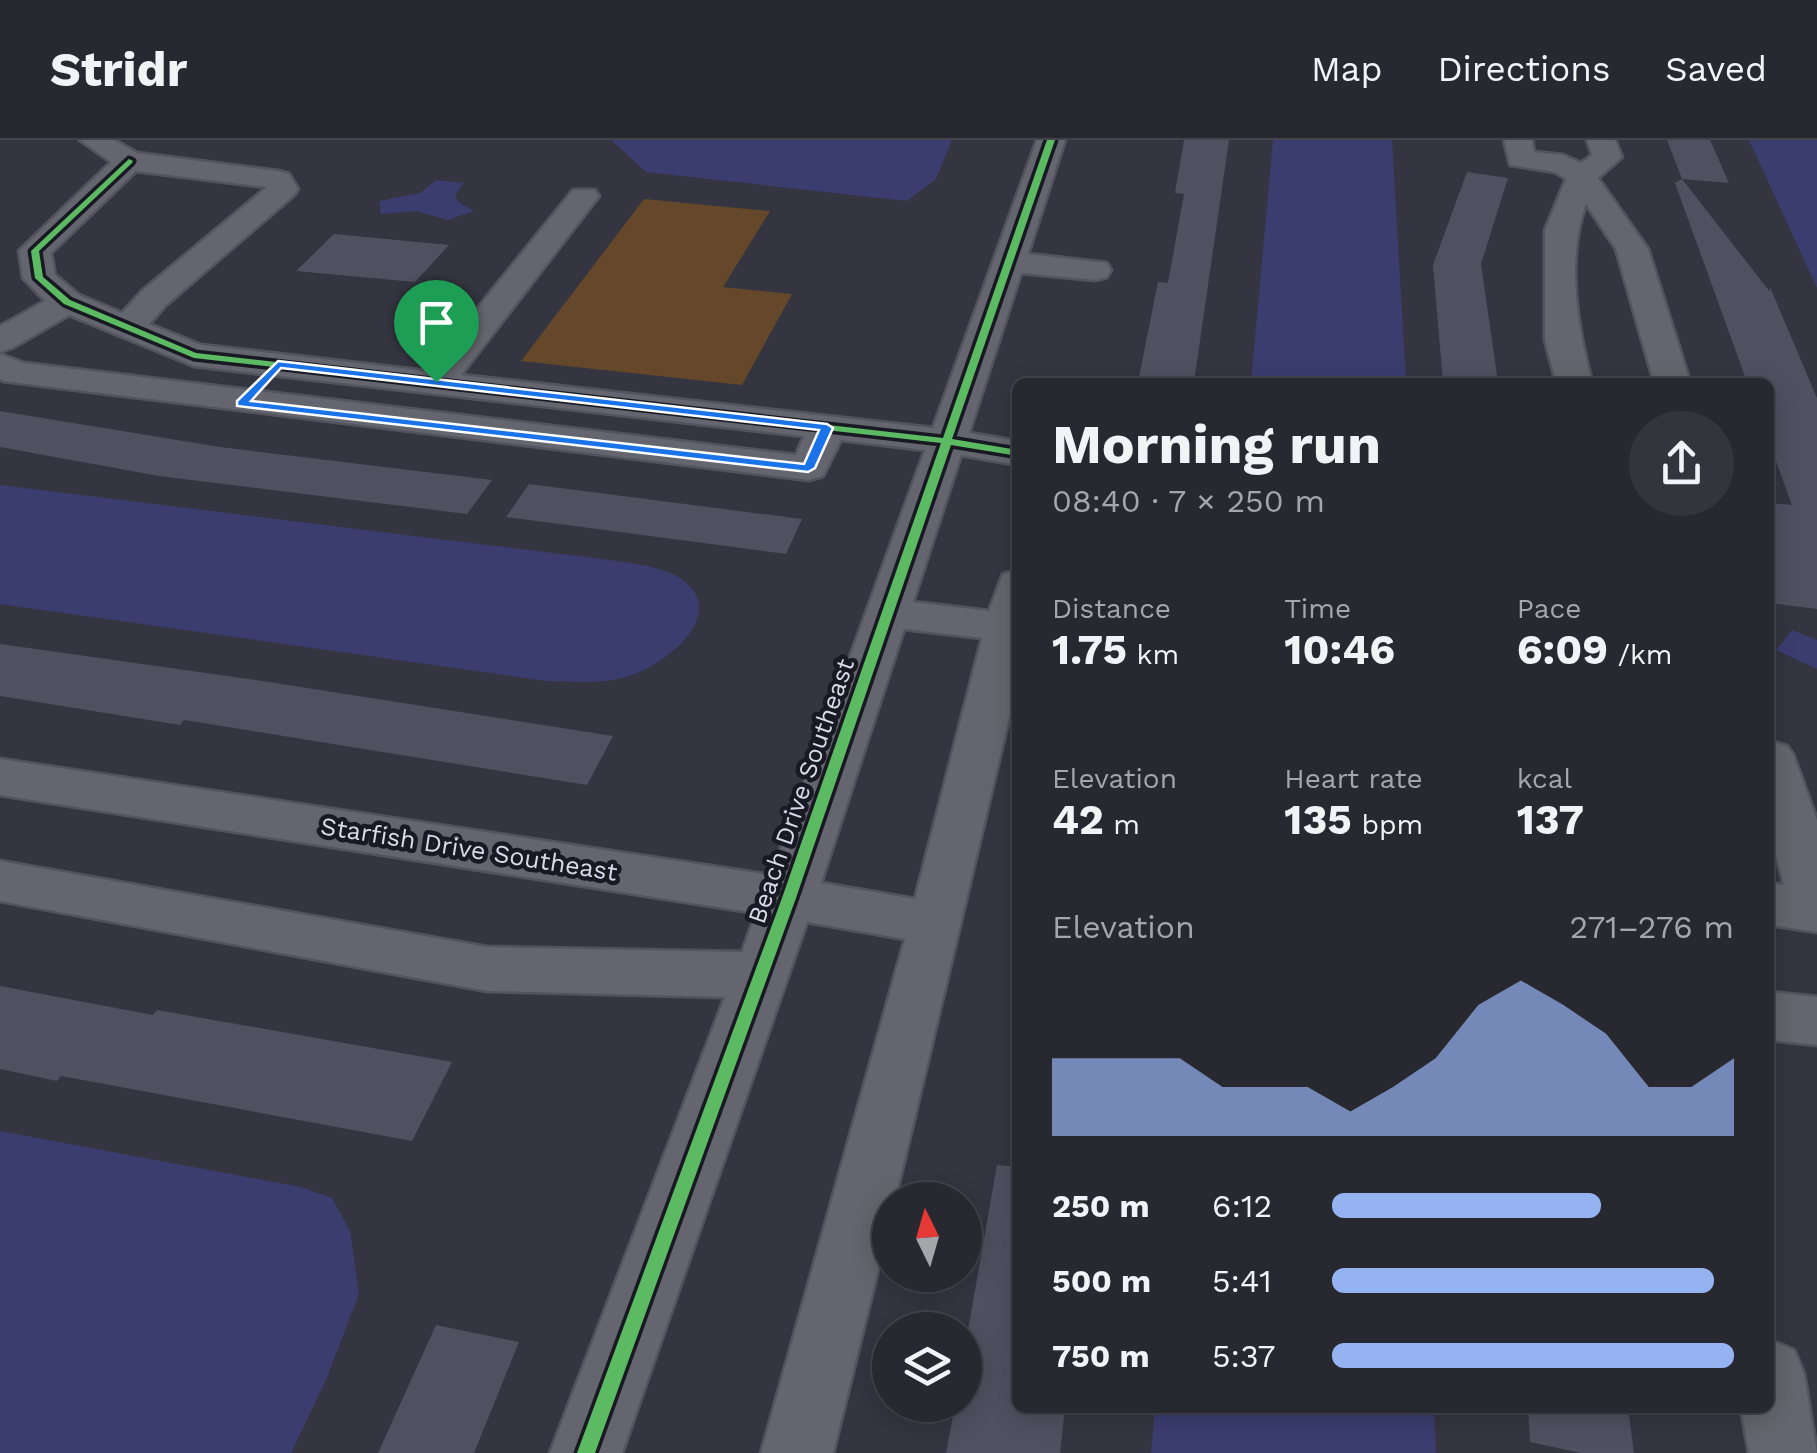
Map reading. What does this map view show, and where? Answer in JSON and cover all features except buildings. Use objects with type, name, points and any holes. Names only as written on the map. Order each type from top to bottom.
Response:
[{"type":"street","points":[[94,140],[129,161],[257,175],[278,180],[282,189],[154,298],[128,327]]},
{"type":"street","name":"Beach Drive Southeast","points":[[586,1453],[789,898],[1051,140]]},
{"type":"street","points":[[1518,140],[1520,160],[1562,164],[1582,176],[1632,249],[1671,378]]},
{"type":"street","points":[[1573,378],[1563,340],[1561,230],[1582,176],[1607,157],[1601,140]]},
{"type":"street","points":[[129,161],[35,251],[38,278],[68,302],[194,355],[946,441],[1012,452]]},
{"type":"street","points":[[436,382],[584,196]]},
{"type":"street","points":[[1008,262],[1094,270]]},
{"type":"street","points":[[0,341],[68,302]]},
{"type":"street","points":[[242,403],[278,364]]},
{"type":"street","points":[[0,365],[16,374],[242,403],[808,468],[827,428]]},
{"type":"street","points":[[797,1453],[936,924],[1012,605],[886,613]]},
{"type":"street","points":[[1774,763],[1817,909],[1774,904]]},
{"type":"street","name":"Starfish Drive Southeast","points":[[0,777],[936,924]]},
{"type":"street","points":[[0,881],[487,969],[760,975]]},
{"type":"street","points":[[1774,1016],[1817,1021]]},
{"type":"street","points":[[1774,1395],[1785,1453]]},
{"type":"shaded area","points":[[644,199],[770,211],[723,287],[792,294],[742,385],[521,361]]},
{"type":"water","points":[[611,140],[952,140],[936,179],[907,201],[646,172]]},
{"type":"water","points":[[1273,140],[1392,140],[1406,378],[1251,378]]},
{"type":"water","points":[[1749,140],[1817,140],[1817,288]]},
{"type":"water","points":[[436,180],[464,183],[455,196],[474,211],[448,220],[416,211],[381,214],[379,201],[420,193]]},
{"type":"water","points":[[0,485],[638,564],[678,577],[693,590],[699,604],[697,619],[690,634],[677,647],[647,668],[622,678],[579,682],[547,681],[0,604]]},
{"type":"water","points":[[1792,630],[1817,640],[1817,669],[1776,650]]},
{"type":"water","points":[[0,1131],[301,1187],[332,1198],[350,1231],[359,1294],[326,1380],[291,1453],[0,1453]]},
{"type":"water","points":[[1155,1413],[1434,1413],[1436,1453],[1151,1453]]},
{"type":"cycle path","points":[[586,1453],[789,898],[1051,140]]},
{"type":"cycle path","points":[[129,161],[35,251],[39,278],[67,302],[194,355],[946,441],[1012,452]]},
{"type":"route","points":[[278,364],[436,382],[827,428],[808,468],[242,403],[278,364]]}]
